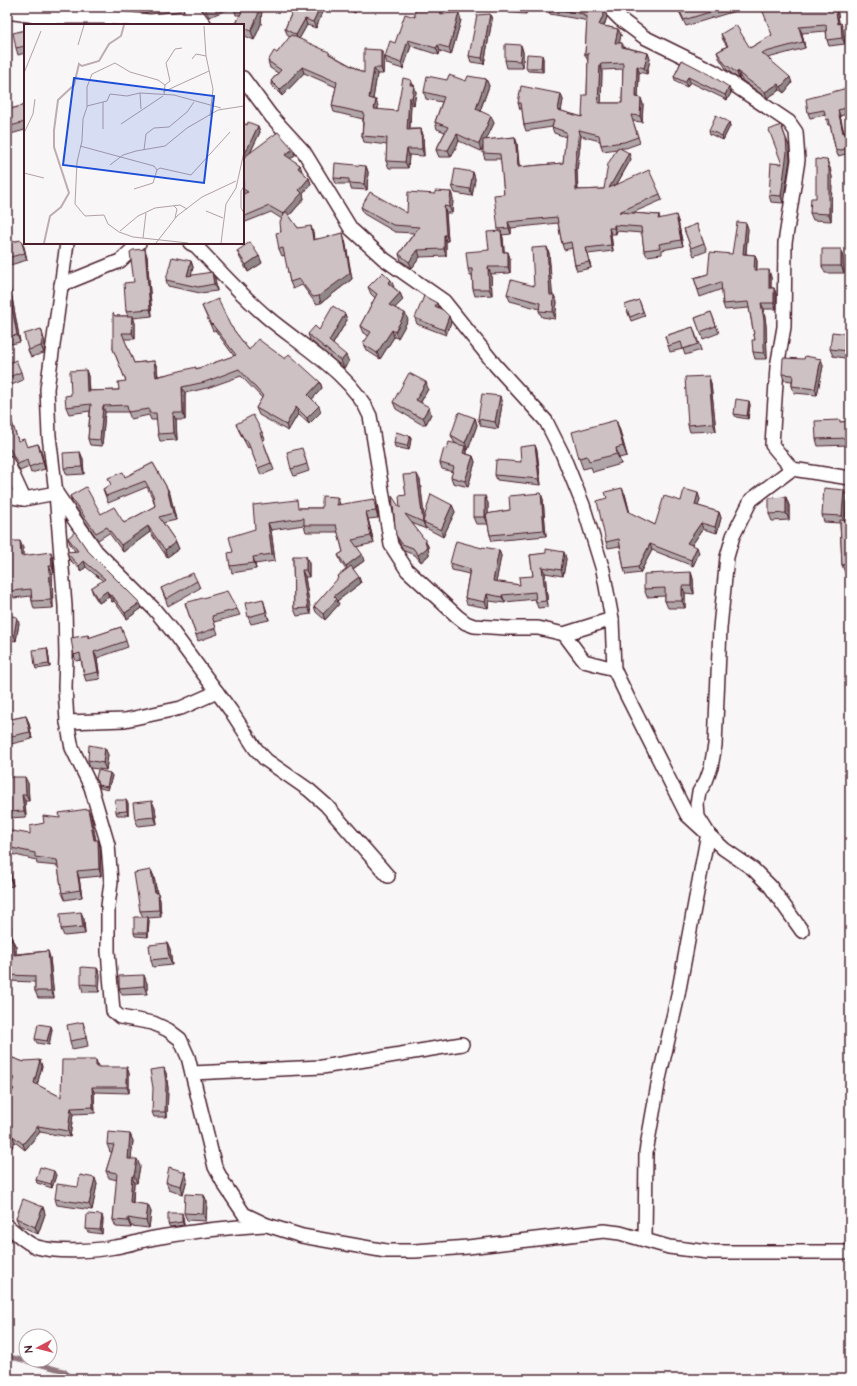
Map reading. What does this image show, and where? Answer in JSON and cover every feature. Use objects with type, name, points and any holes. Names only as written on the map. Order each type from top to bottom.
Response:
[{"type":"street","points":[[190,7],[202,21]]},
{"type":"street","points":[[608,7],[644,38],[715,72],[789,122],[796,132],[798,160],[785,242],[784,327],[777,367],[772,445],[792,469],[850,478]]},
{"type":"street","points":[[7,12],[50,18],[104,16],[150,21],[202,21]]},
{"type":"street","points":[[244,79],[271,116],[304,152],[351,230],[384,259],[444,301],[496,366],[546,421],[562,453],[582,505],[602,570],[612,619],[614,669],[687,815],[724,849],[753,869],[770,886],[802,931]]},
{"type":"street","points":[[67,244],[47,389],[49,436],[56,493],[65,606],[65,687],[68,722],[72,748],[91,787],[108,845],[111,882],[108,906],[108,951],[113,1011],[120,1017],[153,1023],[168,1030],[180,1039],[188,1057],[215,1167],[224,1184],[244,1214],[267,1225],[302,1236],[386,1251],[415,1251],[468,1247],[604,1231],[620,1233],[669,1247],[708,1252],[850,1252]]},
{"type":"street","points":[[61,285],[120,261],[138,244]]},
{"type":"street","points":[[192,244],[196,246],[268,318],[334,370],[366,406],[370,416],[390,545],[407,570],[466,623],[474,626],[538,628],[564,634],[612,619]]},
{"type":"street","points":[[7,462],[24,499]]},
{"type":"street","points":[[645,1240],[646,1152],[659,1079],[677,1000],[708,833],[698,817],[697,804],[699,792],[706,781],[711,767],[715,745],[720,628],[727,557],[733,536],[751,500],[792,469]]},
{"type":"street","points":[[7,496],[24,499],[56,493]]},
{"type":"street","points":[[56,493],[96,551],[154,609],[231,711],[255,748],[266,760],[309,790],[326,805],[388,876]]},
{"type":"street","points":[[564,634],[584,661],[614,669]]},
{"type":"street","points":[[68,722],[125,720],[181,708],[217,692]]},
{"type":"street","points":[[192,1073],[322,1067],[462,1044]]},
{"type":"street","points":[[7,1226],[27,1242],[36,1246],[49,1250],[66,1250],[116,1247],[180,1233],[237,1226],[267,1225]]},
{"type":"building","points":[[244,7],[259,7],[258,15],[251,31],[244,28],[244,24],[236,24]]},
{"type":"building","points":[[294,7],[320,7],[313,22],[305,19],[296,35],[285,29]]},
{"type":"building","points":[[415,7],[440,7],[440,14],[459,13],[449,48],[438,45],[436,48],[408,40],[401,63],[385,57],[390,41],[395,43],[405,14],[415,17]]},
{"type":"building","points":[[601,7],[605,11],[599,25],[618,29],[615,43],[622,43],[622,47],[648,53],[644,68],[637,66],[636,97],[641,98],[640,116],[631,115],[638,137],[624,142],[601,145],[599,135],[579,130],[575,165],[576,190],[604,189],[608,164],[618,147],[629,153],[609,188],[649,170],[660,194],[619,212],[659,215],[658,219],[676,215],[681,240],[659,244],[660,248],[644,250],[641,227],[614,225],[614,228],[609,228],[611,245],[586,248],[589,262],[575,265],[571,242],[562,244],[557,217],[508,222],[509,228],[498,229],[494,195],[504,194],[500,154],[483,153],[483,140],[515,137],[518,167],[563,163],[566,132],[552,127],[554,120],[524,125],[521,103],[518,103],[521,86],[561,94],[558,110],[582,117],[583,95],[587,95],[588,55],[585,55],[587,16],[583,16],[584,14],[548,8]],"holes":[[[623,63],[622,103],[598,103],[600,64]]]},
{"type":"building","points":[[678,7],[726,7],[684,20]]},
{"type":"building","points":[[765,7],[835,7],[838,24],[841,23],[842,38],[827,40],[826,25],[799,27],[803,42],[762,53],[790,77],[781,87],[778,84],[765,92],[741,75],[738,71],[737,73],[725,64],[717,52],[728,46],[721,34],[736,25],[750,48],[772,35],[762,9]]},
{"type":"building","points":[[490,14],[482,58],[469,56],[477,15]]},
{"type":"building","points":[[24,30],[24,46],[16,48],[13,33]]},
{"type":"building","points":[[291,35],[329,52],[329,54],[364,73],[364,49],[381,50],[381,68],[374,68],[369,98],[376,100],[374,109],[397,111],[403,78],[411,80],[410,85],[414,85],[412,98],[409,98],[407,130],[421,129],[422,149],[407,149],[405,162],[386,161],[387,138],[362,136],[364,113],[332,106],[337,82],[302,67],[280,90],[271,81],[281,70],[268,61],[274,51],[277,53]]},
{"type":"building","points":[[505,44],[521,45],[520,61],[505,60]]},
{"type":"building","points":[[527,54],[542,55],[541,68],[526,68]]},
{"type":"building","points":[[682,60],[709,74],[729,87],[725,95],[688,77],[685,82],[674,77]]},
{"type":"building","points":[[449,75],[466,81],[468,76],[486,79],[476,109],[491,116],[479,144],[457,134],[448,150],[436,150],[448,127],[435,122],[444,97],[424,92],[427,76],[447,80]]},
{"type":"building","points":[[847,88],[850,97],[850,107],[838,110],[843,133],[845,132],[846,137],[850,136],[850,148],[836,151],[829,119],[826,120],[824,110],[808,113],[806,99]]},
{"type":"building","points":[[24,105],[24,122],[7,127],[7,110]]},
{"type":"building","points":[[716,115],[729,122],[722,136],[709,130]]},
{"type":"building","points":[[248,122],[258,126],[244,156],[244,124],[247,125]]},
{"type":"building","points":[[781,125],[786,139],[787,152],[781,196],[769,195],[771,163],[782,164],[769,130]]},
{"type":"building","points":[[278,132],[293,149],[285,155],[300,165],[298,168],[309,178],[299,190],[302,193],[283,214],[269,206],[244,217],[244,194],[248,192],[244,190],[244,157]]},
{"type":"building","points":[[816,159],[827,160],[829,169],[829,214],[810,213],[811,198],[816,198]]},
{"type":"building","points":[[335,163],[366,166],[364,184],[349,183],[349,179],[334,178]]},
{"type":"building","points":[[455,169],[473,172],[470,189],[452,186]]},
{"type":"building","points":[[435,191],[451,192],[449,207],[444,206],[446,235],[444,235],[444,249],[418,250],[409,262],[399,254],[419,227],[393,225],[361,207],[370,192],[407,213],[408,192],[435,194]]},
{"type":"building","points":[[286,211],[298,228],[311,226],[313,240],[343,233],[350,273],[319,296],[313,297],[299,279],[290,282],[283,248],[279,249],[276,233],[281,232],[280,222]]},
{"type":"building","points":[[737,222],[746,223],[743,254],[755,255],[754,270],[769,270],[769,288],[774,288],[774,303],[761,303],[764,320],[764,353],[753,352],[752,340],[755,340],[748,302],[723,304],[721,282],[698,290],[694,278],[708,274],[710,252],[732,254]]},
{"type":"building","points":[[697,224],[704,243],[691,248],[684,229]]},
{"type":"building","points":[[501,231],[503,252],[508,252],[508,267],[488,267],[489,289],[473,289],[472,269],[468,269],[466,252],[489,250],[487,232]]},
{"type":"building","points":[[21,240],[25,253],[7,258],[7,243]]},
{"type":"building","points":[[250,242],[259,256],[246,265],[237,251]]},
{"type":"building","points":[[547,247],[550,295],[554,295],[553,312],[539,311],[540,303],[507,294],[511,280],[534,286],[532,248]]},
{"type":"building","points":[[145,249],[150,309],[126,311],[124,283],[134,282],[130,252],[133,250]]},
{"type":"building","points":[[822,249],[841,249],[841,266],[822,266]]},
{"type":"building","points":[[172,257],[191,261],[187,276],[212,272],[214,284],[198,287],[166,280]]},
{"type":"building","points":[[383,272],[391,280],[388,283],[400,293],[389,305],[405,313],[395,332],[392,330],[377,353],[363,344],[371,332],[360,326],[377,294],[368,287]]},
{"type":"building","points":[[7,281],[17,335],[7,337]]},
{"type":"building","points":[[424,296],[437,303],[435,306],[443,310],[449,316],[444,330],[415,318]]},
{"type":"building","points":[[218,299],[230,325],[249,350],[258,339],[285,359],[289,354],[320,382],[308,395],[319,406],[307,418],[296,407],[286,425],[256,408],[263,396],[239,369],[205,382],[182,387],[183,413],[173,413],[174,433],[158,434],[156,413],[149,413],[149,409],[128,412],[127,405],[103,406],[100,440],[88,439],[91,404],[66,407],[65,396],[71,395],[70,371],[86,370],[87,391],[119,390],[118,382],[126,381],[113,349],[113,313],[115,316],[133,316],[132,333],[122,333],[134,363],[154,361],[156,377],[196,367],[196,369],[236,355],[212,324],[211,325],[202,306]]},
{"type":"building","points":[[639,300],[643,312],[630,317],[625,305]]},
{"type":"building","points":[[333,306],[345,314],[329,341],[346,355],[341,361],[308,334],[315,326],[319,330]]},
{"type":"building","points":[[711,312],[716,326],[700,332],[695,318]]},
{"type":"building","points":[[693,327],[698,344],[683,349],[681,342],[668,346],[665,336]]},
{"type":"building","points":[[41,329],[43,336],[41,346],[28,350],[24,334]]},
{"type":"building","points":[[832,332],[850,334],[848,351],[830,349]]},
{"type":"building","points":[[805,356],[821,359],[815,389],[792,386],[793,375],[782,374],[783,358],[804,359]]},
{"type":"building","points":[[16,360],[21,372],[7,378],[7,364]]},
{"type":"building","points":[[409,373],[426,382],[416,400],[429,407],[423,417],[419,417],[393,402]]},
{"type":"building","points":[[709,376],[713,423],[688,425],[685,377]]},
{"type":"building","points":[[482,394],[500,396],[495,422],[478,419]]},
{"type":"building","points":[[736,399],[749,401],[747,416],[734,414]]},
{"type":"building","points":[[7,408],[18,441],[24,439],[27,447],[38,444],[43,462],[29,467],[27,460],[18,464],[10,449],[7,449]]},
{"type":"building","points":[[459,412],[475,418],[465,443],[451,435]]},
{"type":"building","points":[[253,415],[262,432],[260,433],[271,463],[258,468],[247,440],[245,441],[236,424]]},
{"type":"building","points":[[616,420],[623,446],[616,448],[617,454],[589,461],[587,456],[579,458],[572,432]]},
{"type":"building","points":[[840,420],[840,422],[850,421],[850,438],[816,439],[815,421]]},
{"type":"building","points":[[396,432],[410,436],[407,446],[394,443]]},
{"type":"building","points":[[449,442],[465,446],[463,453],[473,456],[465,481],[451,477],[454,467],[440,463],[444,448],[447,449]]},
{"type":"building","points":[[535,445],[539,479],[495,475],[496,460],[521,462],[520,447]]},
{"type":"building","points":[[302,448],[307,464],[291,469],[287,452]]},
{"type":"building","points":[[80,452],[82,467],[64,468],[63,453]]},
{"type":"building","points":[[153,463],[167,488],[173,513],[159,517],[176,542],[165,550],[148,526],[121,545],[107,527],[96,533],[70,496],[86,487],[101,514],[114,507],[124,523],[155,506],[153,495],[145,481],[106,496],[103,489],[111,485],[108,478],[123,472],[125,477]]},
{"type":"building","points":[[417,474],[423,522],[405,514],[425,540],[427,548],[418,555],[413,548],[402,544],[396,535],[392,496],[400,508],[399,496],[406,495],[403,475]]},
{"type":"building","points":[[622,488],[629,512],[655,525],[664,496],[681,501],[684,489],[698,493],[695,505],[719,512],[715,527],[701,523],[687,543],[697,547],[691,560],[650,544],[638,567],[624,569],[619,539],[606,542],[597,501],[607,498],[605,492]]},
{"type":"building","points":[[824,488],[844,490],[842,516],[822,515]]},
{"type":"building","points":[[541,493],[544,530],[490,535],[486,514],[510,510],[509,496]]},
{"type":"building","points":[[431,494],[452,505],[441,530],[423,522]]},
{"type":"building","points":[[322,496],[337,497],[337,505],[374,499],[376,511],[366,512],[371,536],[352,540],[362,554],[346,566],[338,555],[343,552],[336,525],[304,525],[304,518],[268,523],[272,554],[253,557],[254,563],[230,566],[228,553],[233,552],[229,537],[255,529],[253,505],[297,500],[298,508],[322,508]]},
{"type":"building","points":[[473,496],[485,496],[485,517],[473,517]]},
{"type":"building","points":[[786,497],[786,513],[769,514],[769,498]]},
{"type":"building","points":[[840,520],[850,521],[850,563],[842,565]]},
{"type":"building","points":[[75,532],[88,551],[140,603],[125,613],[112,595],[110,596],[107,591],[97,598],[91,588],[105,579],[84,561],[79,566],[67,553],[78,551],[68,538]]},
{"type":"building","points":[[7,541],[20,541],[21,556],[51,552],[52,566],[49,566],[51,600],[32,601],[31,589],[11,591],[7,558]]},
{"type":"building","points":[[456,541],[482,548],[499,550],[493,581],[520,585],[519,577],[533,576],[530,555],[546,553],[546,549],[564,552],[561,570],[542,567],[546,601],[536,602],[535,592],[502,595],[502,597],[487,594],[485,602],[465,598],[470,569],[450,563]]},
{"type":"building","points":[[293,556],[306,556],[306,570],[302,570],[308,608],[294,609]]},
{"type":"building","points":[[351,566],[359,577],[334,596],[337,599],[323,614],[314,606],[339,577],[338,576]]},
{"type":"building","points":[[691,572],[691,586],[682,586],[682,601],[665,601],[665,588],[644,589],[644,574]]},
{"type":"building","points":[[193,573],[197,581],[166,599],[161,588]]},
{"type":"building","points":[[227,591],[237,609],[212,616],[216,628],[196,635],[185,603]]},
{"type":"building","points":[[263,599],[266,612],[248,617],[245,603]]},
{"type":"building","points":[[7,615],[17,617],[14,635],[7,634]]},
{"type":"building","points":[[121,627],[126,641],[94,652],[98,672],[84,675],[80,653],[74,655],[71,638],[88,635],[88,638]]},
{"type":"building","points":[[47,648],[49,664],[35,666],[33,650]]},
{"type":"building","points":[[26,716],[30,732],[7,737],[7,720]]},
{"type":"building","points":[[89,745],[105,748],[103,763],[88,760]]},
{"type":"building","points":[[98,770],[110,773],[107,787],[98,785],[96,778]]},
{"type":"building","points":[[7,777],[25,777],[26,794],[22,795],[24,811],[7,812]]},
{"type":"building","points":[[115,800],[126,800],[127,811],[116,812]]},
{"type":"building","points":[[152,801],[154,817],[135,819],[133,803]]},
{"type":"building","points":[[88,809],[94,840],[98,840],[99,869],[77,871],[80,890],[62,893],[57,860],[35,857],[35,853],[7,847],[7,832],[12,831],[30,834],[30,826],[44,823],[43,816],[60,818],[59,813]]},
{"type":"building","points":[[7,860],[10,879],[7,879]]},
{"type":"building","points":[[151,870],[155,893],[158,893],[159,910],[140,911],[134,873]]},
{"type":"building","points":[[81,912],[83,927],[61,929],[60,914]]},
{"type":"building","points":[[134,917],[148,917],[147,933],[134,933]]},
{"type":"building","points":[[7,919],[10,941],[13,941],[14,955],[48,951],[51,991],[35,991],[35,976],[7,975]]},
{"type":"building","points":[[167,943],[169,958],[151,960],[149,945]]},
{"type":"building","points":[[81,967],[97,968],[97,985],[81,984]]},
{"type":"building","points":[[144,975],[144,986],[119,988],[119,976]]},
{"type":"building","points":[[83,1022],[86,1038],[70,1041],[67,1025]]},
{"type":"building","points":[[38,1024],[51,1026],[47,1041],[35,1039]]},
{"type":"building","points":[[7,1056],[24,1062],[40,1060],[34,1083],[61,1097],[62,1060],[96,1060],[96,1067],[127,1067],[127,1087],[92,1087],[93,1107],[71,1108],[68,1131],[38,1126],[23,1144],[13,1136],[7,1147],[7,1119],[9,1116],[7,1115],[7,1098],[14,1089],[10,1086],[14,1078],[7,1076]]},
{"type":"building","points":[[164,1068],[166,1083],[165,1112],[152,1112],[153,1088],[150,1070]]},
{"type":"building","points":[[108,1132],[130,1134],[128,1159],[137,1159],[134,1176],[132,1176],[130,1202],[148,1205],[146,1221],[128,1218],[128,1221],[113,1220],[117,1173],[106,1171],[114,1145],[107,1144]]},
{"type":"building","points":[[40,1167],[54,1171],[51,1184],[36,1180]]},
{"type":"building","points":[[169,1167],[185,1172],[181,1186],[166,1182]]},
{"type":"building","points":[[80,1175],[95,1178],[89,1204],[55,1199],[57,1184],[78,1187]]},
{"type":"building","points":[[185,1194],[204,1195],[203,1214],[184,1213]]},
{"type":"building","points":[[23,1199],[43,1207],[35,1227],[16,1218]]},
{"type":"building","points":[[168,1213],[182,1213],[182,1222],[168,1224]]},
{"type":"building","points":[[87,1214],[102,1215],[100,1230],[86,1229]]},
{"type":"waterway","points":[[7,1356],[64,1371],[73,1379]]}]
